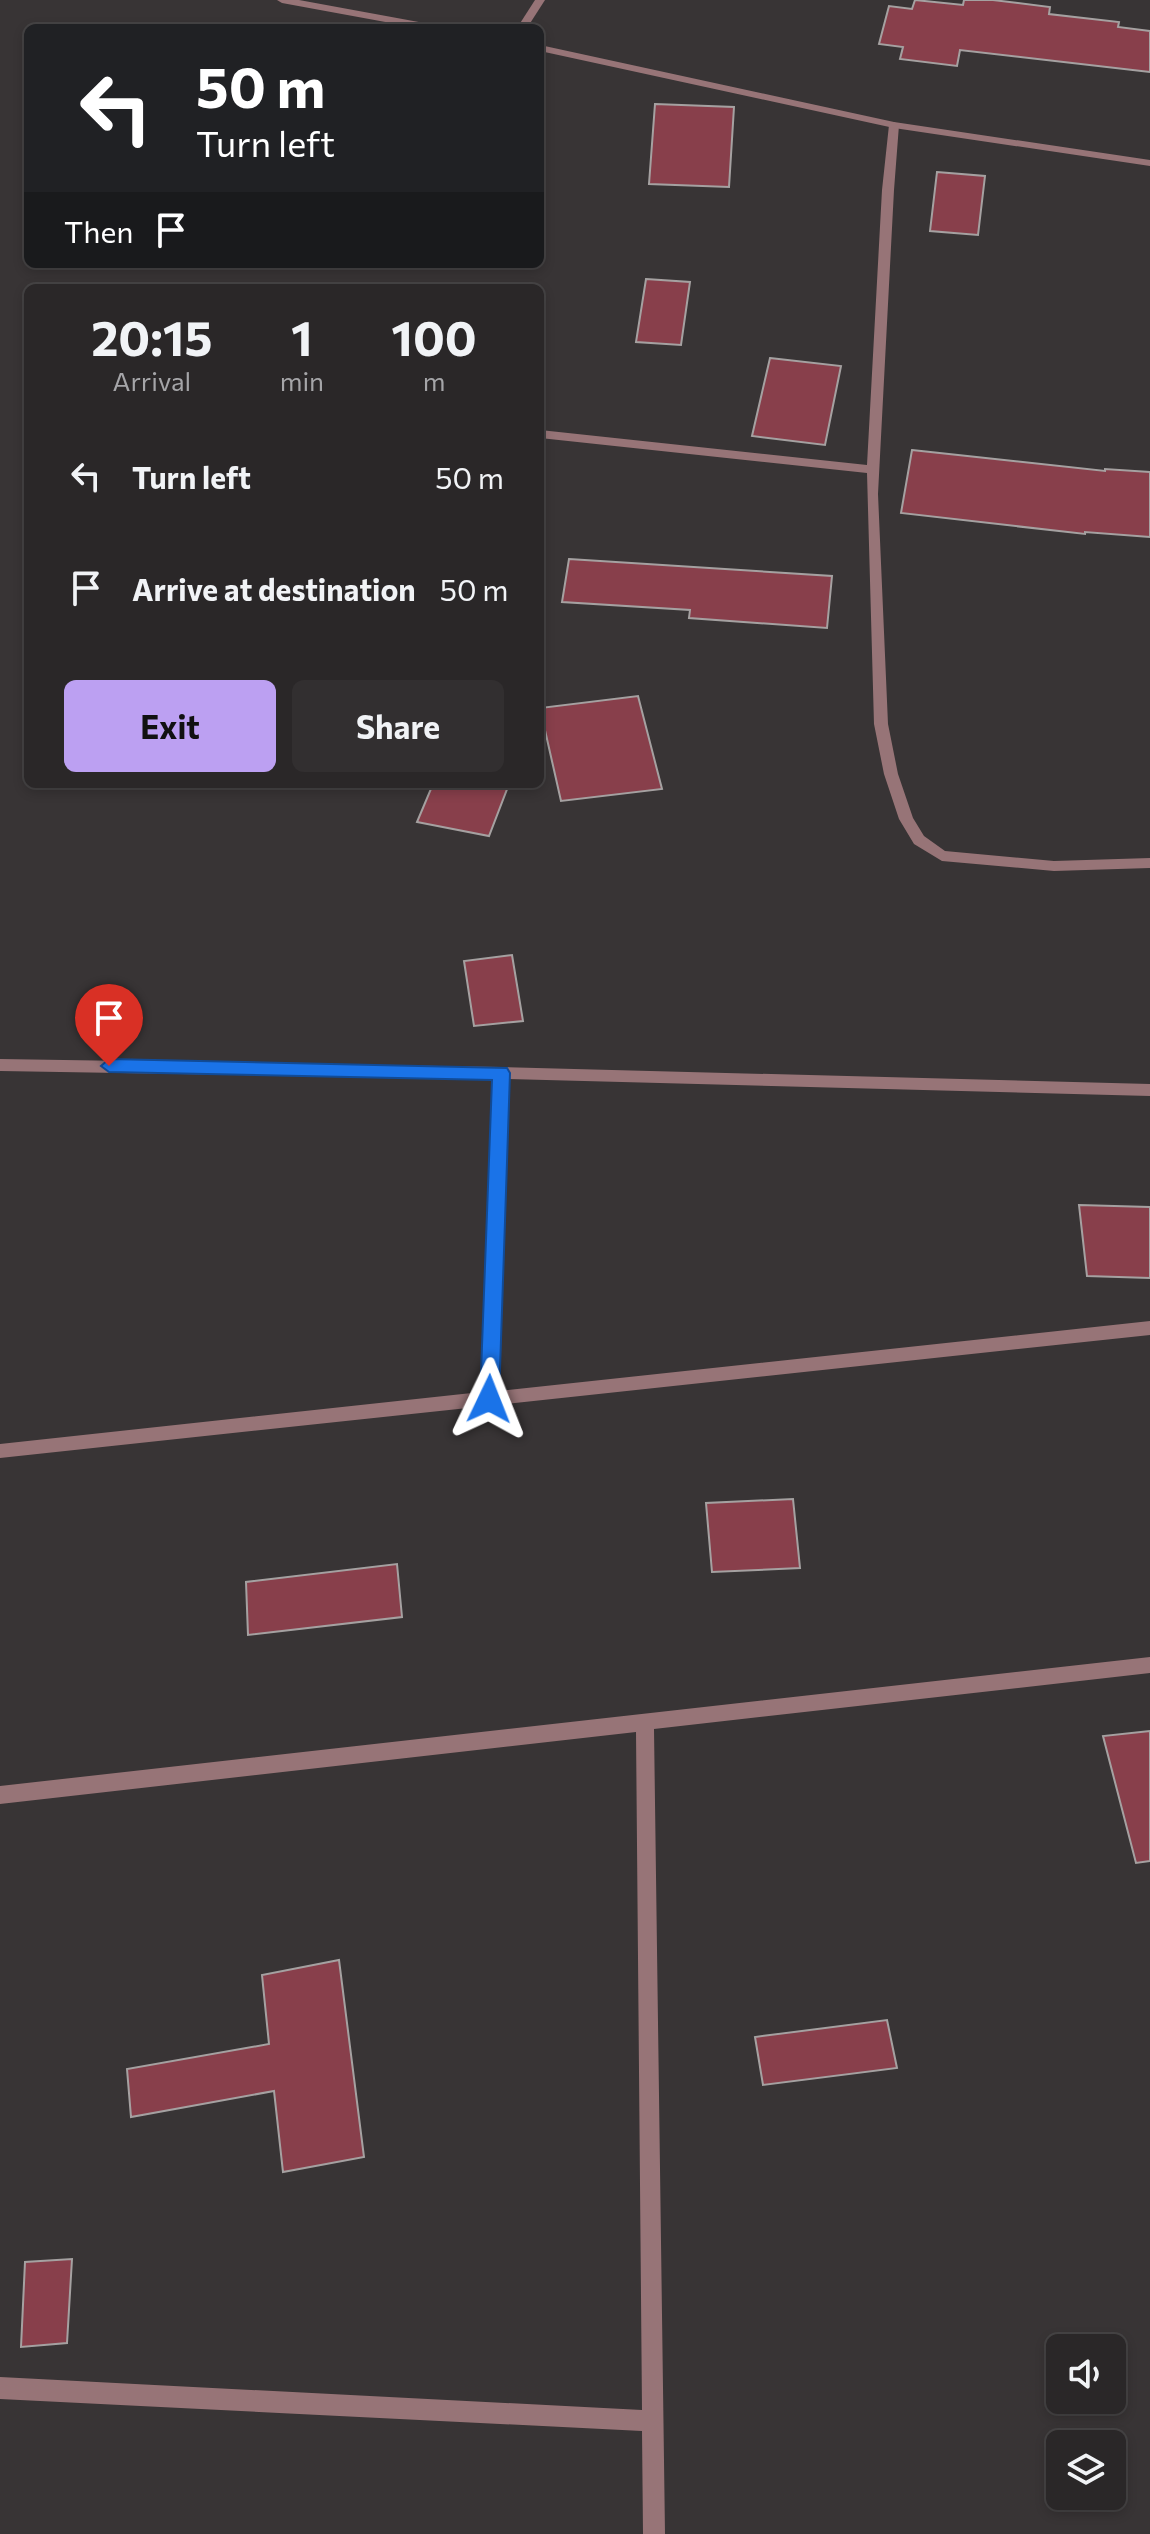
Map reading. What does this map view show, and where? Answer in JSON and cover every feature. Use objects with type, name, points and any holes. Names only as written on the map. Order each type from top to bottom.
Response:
[{"type":"street","points":[[282,0],[413,24]]},
{"type":"street","points":[[525,24],[540,0]]},
{"type":"street","points":[[544,49],[894,125],[1150,163]]},
{"type":"street","points":[[894,125],[873,470],[881,724],[901,804],[919,840],[942,856],[1054,866],[1150,863]]},
{"type":"street","points":[[544,434],[873,470]]},
{"type":"street","points":[[0,1065],[501,1073],[1150,1090]]},
{"type":"street","points":[[489,1399],[501,1073]]},
{"type":"street","points":[[0,1451],[1150,1328]]},
{"type":"street","points":[[0,1795],[1150,1665]]},
{"type":"street","points":[[645,1722],[654,2534]]},
{"type":"street","points":[[0,2388],[653,2421]]},
{"type":"building","points":[[915,0],[963,5],[964,0],[993,0],[1050,7],[1049,14],[1119,22],[1118,27],[1150,31],[1150,72],[960,50],[957,66],[900,59],[903,47],[879,44],[889,6],[912,9]]},
{"type":"building","points":[[655,104],[734,107],[729,187],[649,184]]},
{"type":"building","points":[[937,172],[985,176],[978,235],[930,231]]},
{"type":"building","points":[[646,279],[690,282],[681,345],[636,342]]},
{"type":"building","points":[[770,358],[841,366],[825,445],[752,436]]},
{"type":"building","points":[[912,450],[1105,471],[1150,472],[1150,537],[1085,534],[901,513]]},
{"type":"building","points":[[569,559],[832,576],[827,628],[689,618],[690,610],[562,602]]},
{"type":"building","points":[[638,696],[662,789],[561,801],[544,726],[544,708]]},
{"type":"building","points":[[431,788],[507,788],[489,836],[417,822]]},
{"type":"building","points":[[512,955],[523,1021],[474,1026],[464,961]]},
{"type":"building","points":[[1079,1205],[1150,1207],[1150,1278],[1087,1276]]},
{"type":"building","points":[[793,1499],[800,1568],[712,1572],[706,1503]]},
{"type":"building","points":[[397,1564],[402,1617],[248,1635],[246,1582]]},
{"type":"building","points":[[1150,1731],[1150,1861],[1136,1863],[1103,1736]]},
{"type":"building","points":[[339,1960],[364,2157],[283,2172],[274,2091],[131,2117],[127,2069],[269,2044],[262,1975]]},
{"type":"building","points":[[887,2020],[897,2068],[763,2085],[755,2037]]},
{"type":"building","points":[[72,2259],[67,2343],[21,2347],[25,2262]]},
{"type":"route","points":[[109,1066],[501,1073],[489,1399]]}]
